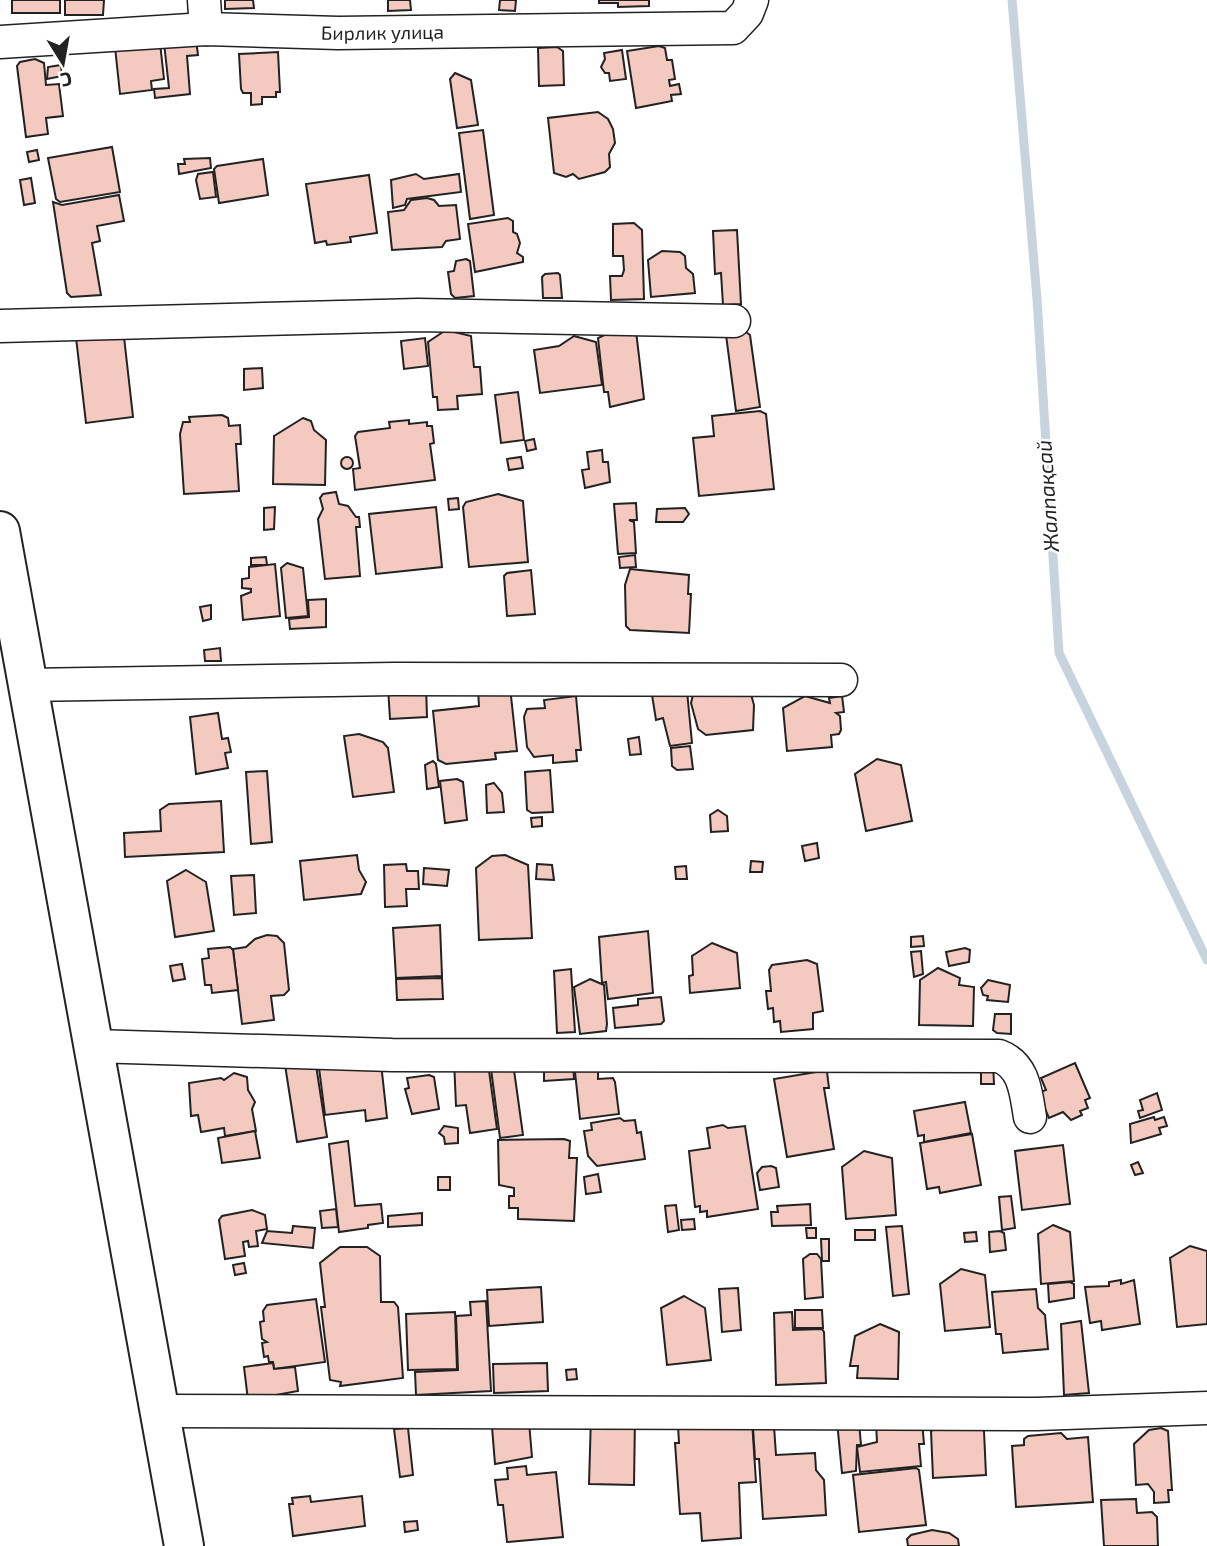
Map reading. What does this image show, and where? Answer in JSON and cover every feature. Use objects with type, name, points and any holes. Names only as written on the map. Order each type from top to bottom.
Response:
[{"type":"main road","points":[[0,531],[184,1546]]},
{"type":"street","name":"Бирлик улица","points":[[0,42],[205,15],[338,33],[733,28],[747,13],[752,0]]},
{"type":"street","points":[[0,326],[418,316],[734,321]]},
{"type":"street","points":[[27,685],[394,679],[639,682],[841,680]]},
{"type":"street","points":[[93,1046],[392,1055],[999,1056],[1015,1067],[1022,1077],[1030,1117]]},
{"type":"street","points":[[160,1411],[1037,1414],[1207,1408]]},
{"type":"building","points":[[12,0],[60,0],[60,13],[12,13]]},
{"type":"building","points":[[65,0],[104,0],[103,15],[65,15]]},
{"type":"building","points":[[225,0],[253,0],[254,8],[225,9]]},
{"type":"building","points":[[388,0],[410,0],[411,10],[388,11]]},
{"type":"building","points":[[500,0],[516,0],[515,11],[499,10]]},
{"type":"building","points":[[599,0],[649,0],[649,6],[618,7],[618,3],[599,3]]},
{"type":"building","points":[[196,40],[198,55],[187,56],[190,94],[155,98],[154,89],[169,88],[164,43]]},
{"type":"building","points":[[160,43],[164,79],[151,81],[152,90],[120,94],[115,47]]},
{"type":"building","points":[[659,46],[665,48],[667,60],[672,60],[675,79],[669,80],[670,86],[679,84],[681,94],[671,95],[672,101],[636,108],[627,51]]},
{"type":"building","points":[[557,47],[563,51],[564,85],[539,86],[538,48]]},
{"type":"building","points":[[622,50],[626,79],[610,81],[609,73],[605,73],[601,67],[605,59],[604,53]]},
{"type":"building","points":[[278,52],[280,92],[276,92],[276,97],[262,97],[262,104],[251,105],[251,93],[243,93],[241,89],[239,54]]},
{"type":"building","points":[[35,59],[44,63],[46,85],[59,84],[63,116],[46,118],[48,134],[26,137],[17,66],[20,62]]},
{"type":"building","points":[[61,65],[62,76],[47,79],[48,67]]},
{"type":"building","points":[[455,73],[471,80],[478,125],[457,128],[450,79]]},
{"type":"building","points":[[598,112],[608,119],[613,129],[615,143],[609,154],[610,167],[605,172],[579,179],[573,174],[566,177],[554,173],[548,118]]},
{"type":"building","points":[[483,130],[494,215],[470,219],[459,133]]},
{"type":"building","points":[[112,147],[120,192],[60,202],[56,199],[48,158]]},
{"type":"building","points":[[37,150],[39,160],[29,162],[27,152]]},
{"type":"building","points":[[210,158],[211,168],[179,174],[178,164],[185,164],[184,159]]},
{"type":"building","points":[[263,159],[268,195],[219,203],[214,169],[217,166]]},
{"type":"building","points":[[213,172],[216,197],[200,199],[196,180],[198,174]]},
{"type":"building","points":[[416,174],[424,179],[459,174],[461,192],[407,199],[405,205],[393,208],[391,180]]},
{"type":"building","points":[[369,175],[377,233],[350,237],[351,242],[327,245],[326,241],[315,243],[306,184]]},
{"type":"building","points":[[31,178],[35,203],[24,205],[20,180]]},
{"type":"building","points":[[119,195],[124,221],[97,226],[100,241],[92,243],[101,295],[71,297],[67,293],[53,202],[62,205]]},
{"type":"building","points":[[411,200],[434,200],[439,206],[456,205],[460,239],[446,241],[442,247],[392,250],[388,212],[404,210]]},
{"type":"building","points":[[508,218],[513,221],[513,232],[517,234],[520,243],[517,253],[523,257],[523,262],[475,272],[468,224]]},
{"type":"building","points":[[634,223],[642,230],[644,299],[611,300],[610,276],[622,276],[624,270],[623,256],[613,256],[613,224]]},
{"type":"building","points":[[737,230],[741,304],[723,305],[721,273],[715,274],[713,231]]},
{"type":"building","points":[[662,251],[680,252],[685,256],[686,268],[693,274],[695,293],[651,297],[648,260]]},
{"type":"building","points":[[456,261],[470,261],[474,296],[455,298],[451,294],[448,272],[454,271]]},
{"type":"building","points":[[558,273],[562,298],[543,298],[542,277],[545,274]]},
{"type":"building","points":[[123,328],[133,417],[86,423],[75,329]]},
{"type":"building","points":[[617,329],[636,331],[644,399],[610,407],[608,392],[604,392],[598,338]]},
{"type":"building","points":[[742,329],[750,335],[760,407],[736,411],[726,335]]},
{"type":"building","points":[[446,330],[471,336],[474,367],[480,367],[482,394],[457,396],[458,409],[438,410],[437,397],[433,397],[428,342]]},
{"type":"building","points":[[574,336],[596,342],[602,385],[540,393],[534,350],[559,346]]},
{"type":"building","points":[[425,338],[428,366],[404,369],[401,341]]},
{"type":"building","points":[[262,368],[263,388],[244,390],[244,369]]},
{"type":"building","points":[[518,392],[524,440],[501,443],[495,395]]},
{"type":"building","points":[[760,411],[766,414],[774,489],[699,496],[693,438],[714,436],[712,416]]},
{"type":"building","points":[[222,415],[228,418],[229,426],[240,425],[241,444],[236,444],[239,491],[184,494],[180,434],[183,422],[190,422],[189,417]]},
{"type":"building","points":[[303,418],[311,421],[314,430],[326,440],[325,485],[273,484],[274,436]]},
{"type":"building","points":[[409,420],[409,424],[427,422],[427,426],[432,426],[434,443],[430,444],[435,480],[355,490],[353,469],[360,468],[355,436],[358,432],[390,428],[389,422]]},
{"type":"building","points":[[534,439],[536,449],[527,451],[525,441]]},
{"type":"building","points":[[602,450],[603,462],[608,462],[610,482],[585,488],[582,470],[589,469],[587,452]]},
{"type":"building","points":[[347,457],[353,463],[347,469],[341,463]]},
{"type":"building","points":[[521,457],[523,468],[509,470],[507,459]]},
{"type":"building","points":[[336,492],[339,504],[348,506],[356,517],[359,517],[360,527],[356,527],[360,576],[325,579],[318,519],[323,509],[320,498],[323,494]]},
{"type":"building","points":[[498,494],[523,501],[528,562],[469,567],[463,507],[466,502]]},
{"type":"building","points":[[458,498],[459,509],[449,510],[448,499]]},
{"type":"building","points":[[636,503],[637,520],[629,520],[634,522],[636,553],[618,554],[614,504]]},
{"type":"building","points":[[275,507],[274,529],[264,530],[264,508]]},
{"type":"building","points":[[436,507],[442,567],[376,574],[369,514]]},
{"type":"building","points":[[685,508],[689,514],[683,522],[656,522],[657,509]]},
{"type":"building","points":[[635,555],[636,567],[620,568],[619,557]]},
{"type":"building","points":[[266,557],[267,565],[251,565],[251,558]]},
{"type":"building","points":[[287,563],[303,568],[308,616],[286,618],[281,568]]},
{"type":"building","points":[[275,564],[280,616],[243,620],[241,596],[251,592],[251,589],[242,588],[242,579],[249,578],[249,567]]},
{"type":"building","points":[[630,569],[689,575],[689,633],[630,630],[626,626],[625,585]]},
{"type":"building","points":[[531,570],[535,614],[507,616],[504,576],[507,573]]},
{"type":"building","points":[[326,599],[326,627],[290,629],[289,619],[309,617],[308,600]]},
{"type":"building","points":[[211,605],[211,619],[203,621],[200,607]]},
{"type":"building","points":[[220,648],[221,661],[205,661],[204,650]]},
{"type":"building","points":[[426,685],[427,717],[390,719],[388,687]]},
{"type":"building","points":[[510,687],[517,751],[495,753],[496,759],[446,764],[438,760],[433,711],[479,706],[478,690]]},
{"type":"building","points":[[749,687],[754,705],[753,730],[706,735],[698,729],[691,703],[694,691]]},
{"type":"building","points":[[687,691],[692,743],[670,746],[663,718],[656,720],[652,695]]},
{"type":"building","points":[[576,696],[581,750],[576,750],[577,761],[553,763],[553,755],[534,757],[527,747],[524,717],[527,709],[545,708],[544,700]]},
{"type":"building","points":[[805,696],[830,703],[829,698],[842,696],[844,712],[836,713],[840,716],[841,730],[839,734],[831,735],[832,747],[787,751],[783,708]]},
{"type":"building","points":[[218,713],[222,739],[228,738],[231,752],[225,753],[228,768],[196,774],[190,717]]},
{"type":"building","points":[[359,734],[383,742],[388,748],[394,792],[353,797],[344,736]]},
{"type":"building","points":[[639,737],[641,754],[630,755],[628,739]]},
{"type":"building","points":[[690,746],[693,769],[677,770],[672,766],[671,748]]},
{"type":"building","points":[[877,759],[901,765],[912,821],[866,831],[855,774]]},
{"type":"building","points":[[433,761],[436,764],[439,787],[427,789],[425,765]]},
{"type":"building","points":[[550,770],[553,812],[532,813],[527,810],[525,772]]},
{"type":"building","points":[[267,771],[272,842],[251,844],[246,772]]},
{"type":"building","points":[[457,779],[463,782],[467,820],[445,823],[440,781]]},
{"type":"building","points":[[494,783],[502,793],[504,812],[487,813],[486,785]]},
{"type":"building","points":[[221,801],[224,852],[125,857],[124,833],[161,831],[160,810],[169,804]]},
{"type":"building","points":[[718,810],[727,816],[728,831],[711,832],[710,815]]},
{"type":"building","points":[[542,817],[542,826],[532,827],[531,818]]},
{"type":"building","points":[[817,843],[819,858],[805,861],[802,846]]},
{"type":"building","points":[[357,855],[359,870],[366,882],[361,894],[304,900],[300,861]]},
{"type":"building","points":[[505,855],[528,865],[532,938],[479,940],[476,868],[492,856]]},
{"type":"building","points":[[751,861],[763,862],[762,872],[750,872]]},
{"type":"building","points":[[406,864],[407,871],[418,871],[419,889],[406,889],[407,906],[385,907],[384,865]]},
{"type":"building","points":[[537,864],[552,865],[554,880],[536,879]]},
{"type":"building","points":[[686,866],[687,879],[676,879],[675,867]]},
{"type":"building","points":[[424,868],[449,870],[447,886],[423,884]]},
{"type":"building","points":[[186,870],[206,882],[214,931],[175,937],[167,881]]},
{"type":"building","points":[[254,875],[256,913],[234,915],[231,876]]},
{"type":"building","points":[[440,925],[442,976],[396,978],[393,928]]},
{"type":"building","points":[[648,931],[653,993],[608,999],[606,982],[602,983],[599,937]]},
{"type":"building","points":[[267,935],[277,936],[284,943],[289,990],[284,995],[271,996],[274,1020],[242,1024],[233,949],[246,947],[255,939]]},
{"type":"building","points":[[923,936],[924,946],[911,947],[911,937]]},
{"type":"building","points":[[712,943],[737,953],[740,988],[690,993],[692,956]]},
{"type":"building","points":[[230,947],[233,950],[238,990],[212,993],[211,985],[205,985],[202,959],[209,958],[208,949]]},
{"type":"building","points":[[965,948],[970,950],[969,962],[949,966],[946,952]]},
{"type":"building","points":[[921,951],[923,974],[914,977],[911,952]]},
{"type":"building","points":[[807,960],[817,964],[823,1011],[813,1013],[813,1029],[781,1032],[780,1021],[774,1022],[773,1008],[768,1009],[766,991],[771,991],[769,970],[772,965]]},
{"type":"building","points":[[182,964],[185,979],[173,981],[170,966]]},
{"type":"building","points":[[938,968],[960,978],[959,985],[974,987],[973,1026],[919,1025],[920,980]]},
{"type":"building","points":[[571,969],[575,1032],[557,1033],[554,971]]},
{"type":"building","points":[[442,978],[443,999],[397,1000],[396,979]]},
{"type":"building","points":[[590,979],[604,985],[606,1031],[580,1034],[574,987]]},
{"type":"building","points":[[988,980],[1010,985],[1008,1002],[987,1000],[988,996],[983,995],[981,988]]},
{"type":"building","points":[[661,997],[664,1021],[661,1024],[615,1028],[613,1008],[638,1005],[638,999]]},
{"type":"building","points":[[995,1014],[1011,1014],[1011,1034],[993,1030]]},
{"type":"building","points":[[487,1056],[497,1129],[470,1133],[466,1105],[456,1106],[454,1060]]},
{"type":"building","points":[[544,1062],[573,1064],[574,1079],[544,1081]]},
{"type":"building","points":[[941,1062],[993,1063],[994,1084],[981,1084],[981,1072],[941,1072]]},
{"type":"building","points":[[381,1063],[387,1118],[366,1121],[365,1110],[325,1115],[319,1068]]},
{"type":"building","points":[[1075,1063],[1090,1098],[1085,1100],[1088,1108],[1080,1111],[1082,1115],[1071,1120],[1063,1112],[1049,1118],[1038,1093],[1046,1090],[1041,1078]]},
{"type":"building","points":[[285,1065],[316,1065],[327,1137],[297,1142]]},
{"type":"building","points":[[598,1067],[598,1079],[613,1078],[615,1082],[619,1114],[580,1119],[575,1072],[579,1068]]},
{"type":"building","points":[[491,1069],[514,1070],[523,1135],[500,1138]]},
{"type":"building","points":[[827,1072],[829,1088],[824,1088],[834,1149],[787,1157],[774,1079]]},
{"type":"building","points":[[234,1073],[247,1077],[248,1090],[255,1102],[252,1109],[256,1131],[225,1136],[224,1128],[201,1132],[198,1115],[191,1116],[189,1083],[221,1078],[224,1080]]},
{"type":"building","points":[[429,1075],[434,1077],[439,1109],[412,1114],[405,1089],[409,1088],[407,1078]]},
{"type":"building","points":[[1157,1093],[1162,1110],[1140,1118],[1138,1111],[1143,1110],[1140,1100]]},
{"type":"building","points":[[965,1102],[971,1133],[924,1142],[924,1135],[918,1136],[914,1111]]},
{"type":"building","points":[[1154,1117],[1155,1120],[1164,1117],[1167,1126],[1159,1128],[1161,1134],[1131,1143],[1130,1124]]},
{"type":"building","points":[[620,1118],[624,1121],[635,1120],[637,1133],[641,1132],[645,1159],[597,1166],[588,1156],[584,1131],[592,1130],[591,1123]]},
{"type":"building","points":[[723,1125],[728,1128],[745,1126],[758,1209],[707,1217],[707,1211],[700,1212],[700,1206],[695,1207],[689,1151],[710,1148],[707,1128]]},
{"type":"building","points":[[444,1126],[458,1128],[458,1143],[445,1144],[444,1137],[439,1133]]},
{"type":"building","points":[[255,1131],[260,1158],[222,1163],[218,1138]]},
{"type":"building","points":[[972,1134],[981,1185],[940,1193],[939,1187],[927,1189],[920,1143]]},
{"type":"building","points":[[498,1140],[570,1141],[569,1158],[577,1158],[574,1221],[518,1219],[518,1208],[509,1208],[509,1196],[514,1196],[514,1188],[499,1185]]},
{"type":"building","points":[[348,1141],[355,1206],[381,1204],[383,1223],[339,1232],[329,1144]]},
{"type":"building","points":[[1063,1145],[1070,1204],[1022,1210],[1015,1151]]},
{"type":"building","points":[[864,1151],[892,1158],[896,1215],[846,1219],[842,1167]]},
{"type":"building","points":[[1138,1162],[1143,1173],[1135,1175],[1131,1165]]},
{"type":"building","points":[[762,1167],[776,1168],[779,1187],[760,1190],[757,1173]]},
{"type":"building","points":[[598,1174],[601,1192],[586,1194],[584,1177]]},
{"type":"building","points":[[438,1177],[450,1177],[450,1190],[438,1190]]},
{"type":"building","points":[[1011,1196],[1015,1228],[1002,1230],[999,1197]]},
{"type":"building","points":[[810,1204],[811,1225],[772,1226],[771,1212],[778,1212],[777,1206]]},
{"type":"building","points":[[676,1205],[679,1230],[668,1232],[665,1206]]},
{"type":"building","points":[[336,1209],[338,1227],[322,1228],[320,1211]]},
{"type":"building","points":[[252,1210],[265,1215],[267,1229],[256,1231],[258,1246],[249,1247],[248,1241],[243,1242],[245,1256],[225,1259],[219,1220],[222,1216]]},
{"type":"building","points":[[422,1213],[422,1225],[388,1227],[388,1216]]},
{"type":"building","points":[[694,1219],[695,1229],[682,1230],[681,1220]]},
{"type":"building","points":[[1053,1225],[1070,1232],[1074,1281],[1041,1284],[1038,1234]]},
{"type":"building","points":[[293,1226],[315,1228],[313,1248],[262,1243],[267,1231],[292,1233]]},
{"type":"building","points":[[902,1226],[909,1294],[893,1296],[886,1227]]},
{"type":"building","points":[[806,1228],[816,1228],[816,1238],[807,1238]]},
{"type":"building","points":[[855,1230],[875,1230],[875,1240],[855,1240]]},
{"type":"building","points":[[976,1232],[977,1241],[965,1242],[964,1233]]},
{"type":"building","points":[[989,1232],[1004,1233],[1006,1250],[990,1252]]},
{"type":"building","points":[[821,1239],[829,1239],[829,1261],[822,1261]]},
{"type":"building","points":[[1190,1246],[1207,1251],[1207,1324],[1177,1327],[1170,1258]]},
{"type":"building","points":[[340,1247],[367,1247],[380,1256],[381,1302],[394,1302],[398,1307],[403,1378],[340,1386],[341,1382],[330,1380],[321,1307],[325,1307],[320,1263]]},
{"type":"building","points":[[810,1254],[817,1254],[821,1259],[823,1297],[805,1299],[803,1259]]},
{"type":"building","points":[[244,1263],[246,1273],[235,1275],[233,1265]]},
{"type":"building","points":[[961,1269],[985,1275],[990,1327],[945,1331],[940,1284]]},
{"type":"building","points":[[1121,1280],[1121,1284],[1134,1280],[1140,1324],[1102,1330],[1101,1321],[1090,1323],[1085,1287],[1109,1286],[1109,1282]]},
{"type":"building","points":[[1048,1284],[1074,1284],[1074,1298],[1049,1302]]},
{"type":"building","points":[[541,1287],[543,1322],[489,1326],[487,1290]]},
{"type":"building","points":[[738,1288],[741,1330],[722,1332],[719,1289]]},
{"type":"building","points":[[1036,1289],[1038,1308],[1045,1315],[1048,1349],[1003,1353],[1001,1334],[996,1334],[992,1292]]},
{"type":"building","points":[[684,1296],[705,1308],[711,1360],[667,1365],[661,1308]]},
{"type":"building","points":[[316,1299],[325,1362],[274,1369],[268,1356],[264,1357],[262,1343],[267,1342],[262,1339],[260,1322],[264,1321],[263,1311],[267,1305]]},
{"type":"building","points":[[486,1301],[491,1391],[416,1395],[415,1372],[458,1370],[456,1316],[471,1315],[470,1302]]},
{"type":"building","points":[[795,1310],[822,1310],[823,1328],[795,1328]]},
{"type":"building","points":[[455,1312],[457,1369],[408,1370],[406,1314]]},
{"type":"building","points":[[792,1312],[793,1330],[822,1329],[824,1332],[826,1383],[776,1385],[774,1313]]},
{"type":"building","points":[[1081,1321],[1089,1393],[1064,1395],[1061,1324]]},
{"type":"building","points":[[880,1324],[899,1332],[898,1379],[857,1378],[858,1366],[850,1366],[855,1336]]},
{"type":"building","points":[[273,1363],[274,1369],[295,1367],[298,1391],[248,1400],[244,1367]]},
{"type":"building","points":[[547,1363],[548,1391],[494,1393],[493,1364]]},
{"type":"building","points":[[576,1369],[577,1379],[567,1380],[566,1370]]},
{"type":"building","points":[[591,1416],[635,1417],[634,1485],[589,1484]]},
{"type":"building","points":[[752,1421],[756,1482],[739,1483],[741,1538],[702,1541],[700,1513],[680,1514],[675,1443],[679,1443],[678,1426]]},
{"type":"building","points":[[837,1421],[859,1422],[861,1445],[857,1445],[856,1471],[842,1473]]},
{"type":"building","points":[[922,1421],[924,1444],[919,1444],[921,1466],[860,1472],[857,1447],[877,1442],[876,1423]]},
{"type":"building","points":[[952,1421],[984,1431],[986,1475],[933,1478],[931,1431]]},
{"type":"building","points":[[529,1422],[532,1457],[495,1464],[492,1427]]},
{"type":"building","points":[[774,1426],[776,1455],[815,1453],[816,1470],[824,1480],[826,1515],[763,1519],[759,1459],[755,1459],[753,1428]]},
{"type":"building","points":[[408,1428],[413,1475],[400,1477],[394,1429]]},
{"type":"building","points":[[1161,1428],[1168,1431],[1172,1490],[1168,1490],[1169,1502],[1154,1503],[1154,1492],[1148,1484],[1136,1485],[1134,1444],[1149,1430]]},
{"type":"building","points":[[1061,1433],[1067,1439],[1088,1437],[1093,1502],[1016,1507],[1012,1446],[1024,1445],[1024,1439],[1028,1436]]},
{"type":"building","points":[[526,1466],[527,1475],[556,1472],[563,1537],[507,1542],[503,1505],[498,1505],[495,1480],[508,1479],[507,1468]]},
{"type":"building","points":[[916,1468],[919,1470],[926,1525],[859,1532],[853,1475]]},
{"type":"building","points":[[310,1496],[311,1502],[362,1496],[365,1526],[293,1536],[289,1504],[293,1504],[292,1498]]},
{"type":"building","points":[[1136,1499],[1137,1513],[1152,1512],[1157,1517],[1158,1546],[1104,1546],[1101,1500]]},
{"type":"building","points":[[417,1521],[418,1530],[405,1532],[404,1522]]},
{"type":"building","points":[[932,1530],[949,1533],[958,1539],[959,1546],[908,1546],[907,1539],[911,1535]]},
{"type":"waterway","name":"Жалпақсай","points":[[1012,0],[1037,299],[1059,653],[1207,960]]}]
